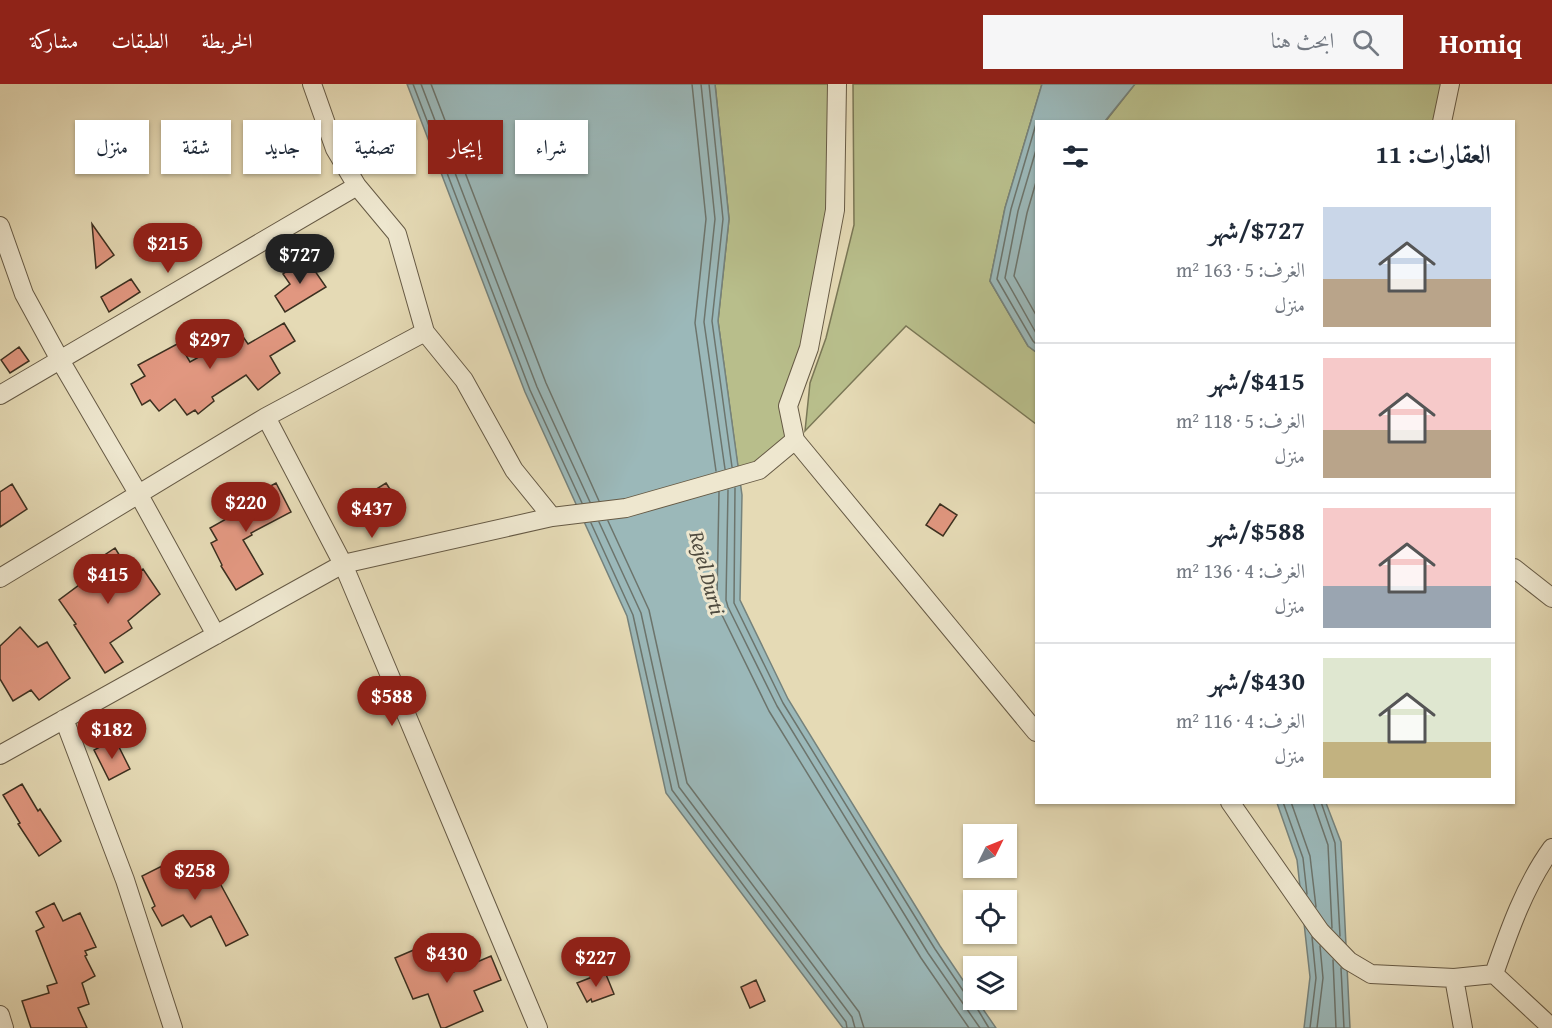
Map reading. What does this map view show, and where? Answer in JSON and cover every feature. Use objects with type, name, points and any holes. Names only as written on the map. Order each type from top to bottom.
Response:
[{"type":"street","points":[[312,84],[335,149],[357,186],[397,234],[424,332],[464,380],[514,470],[552,517]]},
{"type":"street","points":[[837,84],[835,210],[809,348],[788,406],[795,440],[1035,731]]},
{"type":"street","points":[[1442,120],[1450,84]]},
{"type":"street","points":[[0,395],[357,186]]},
{"type":"street","points":[[0,226],[24,294],[60,360],[140,495],[216,635]]},
{"type":"street","points":[[0,578],[266,417],[424,332]]},
{"type":"street","points":[[266,417],[343,564],[538,1028]]},
{"type":"street","points":[[0,755],[343,564],[552,517],[626,508],[759,470],[795,440]]},
{"type":"street","points":[[1515,569],[1552,598]]},
{"type":"street","points":[[64,719],[125,880],[172,1028]]},
{"type":"street","points":[[1231,804],[1320,931],[1349,961],[1371,974],[1454,978],[1494,974],[1552,1028]]},
{"type":"street","points":[[1494,974],[1504,944],[1537,868],[1552,848]]},
{"type":"street","points":[[1454,978],[1463,1028]]},
{"type":"street","points":[[0,1015],[4,1028]]},
{"type":"green space","points":[[715,84],[829,84],[828,210],[803,346],[780,402],[787,437],[756,465],[738,468],[718,321],[729,219]]},
{"type":"green space","points":[[853,84],[1042,84],[1005,208],[990,281],[1028,346],[1035,351],[1035,423],[906,326],[805,431],[810,383],[826,338],[854,225]]},
{"type":"green space","points":[[1135,84],[1442,84],[1434,120],[1107,120]]},
{"type":"water","name":"Rejel Durti","points":[[407,84],[715,84],[729,219],[718,321],[742,495],[740,600],[788,699],[963,980],[963,1010],[984,1010],[996,1028],[843,1028],[666,793],[627,616],[525,392],[441,174],[503,174],[503,120],[428,120],[428,139]]},
{"type":"water","points":[[1042,84],[1135,84],[1106,120],[1035,120],[1035,351],[1028,346],[990,281],[1005,208]]},
{"type":"water","points":[[1277,804],[1326,804],[1341,842],[1350,1028],[1304,1028],[1310,977],[1297,860]]},
{"type":"building","points":[[92,224],[114,255],[96,268]]},
{"type":"building","points":[[306,258],[326,287],[285,312],[275,296],[290,284],[283,274]]},
{"type":"building","points":[[131,279],[140,292],[109,312],[101,297]]},
{"type":"building","points":[[284,323],[295,341],[270,356],[280,373],[258,390],[246,375],[212,397],[214,401],[198,414],[195,410],[187,415],[175,399],[159,411],[150,400],[142,405],[131,384],[145,376],[138,365],[179,343],[190,362],[224,343],[219,335],[235,325],[248,344]]},
{"type":"building","points":[[19,347],[29,361],[10,373],[1,360]]},
{"type":"building","points":[[276,483],[291,512],[251,533],[252,535],[243,540],[263,574],[236,590],[221,566],[211,543],[217,540],[210,528],[228,518],[224,511]]},
{"type":"building","points":[[386,483],[395,497],[379,508],[370,493]]},
{"type":"building","points":[[12,484],[27,509],[0,527],[0,492]]},
{"type":"building","points":[[940,504],[957,515],[943,536],[926,525]]},
{"type":"building","points":[[115,548],[132,576],[143,569],[160,594],[128,621],[132,628],[110,643],[123,662],[105,673],[59,600],[91,576],[85,568]]},
{"type":"building","points":[[20,627],[38,647],[47,642],[70,678],[39,700],[31,690],[13,701],[0,679],[0,646]]},
{"type":"building","points":[[115,739],[130,769],[109,780],[94,750]]},
{"type":"building","points":[[22,784],[38,811],[40,809],[61,841],[39,856],[18,824],[20,823],[3,795]]},
{"type":"building","points":[[209,863],[248,935],[226,946],[211,916],[191,927],[183,915],[162,926],[152,908],[155,906],[142,876],[162,866],[173,884]]},
{"type":"building","points":[[54,903],[63,921],[80,913],[96,947],[85,951],[87,955],[85,956],[95,976],[82,983],[89,1004],[78,1008],[87,1028],[31,1028],[22,1001],[49,993],[47,986],[57,983],[36,931],[44,927],[36,912]]},
{"type":"building","points":[[430,943],[444,976],[491,956],[501,980],[474,991],[483,1011],[445,1028],[441,1028],[428,994],[413,999],[395,958]]},
{"type":"building","points":[[605,972],[614,994],[587,1002],[577,983]]},
{"type":"building","points":[[756,980],[765,1001],[750,1008],[741,987]]}]
